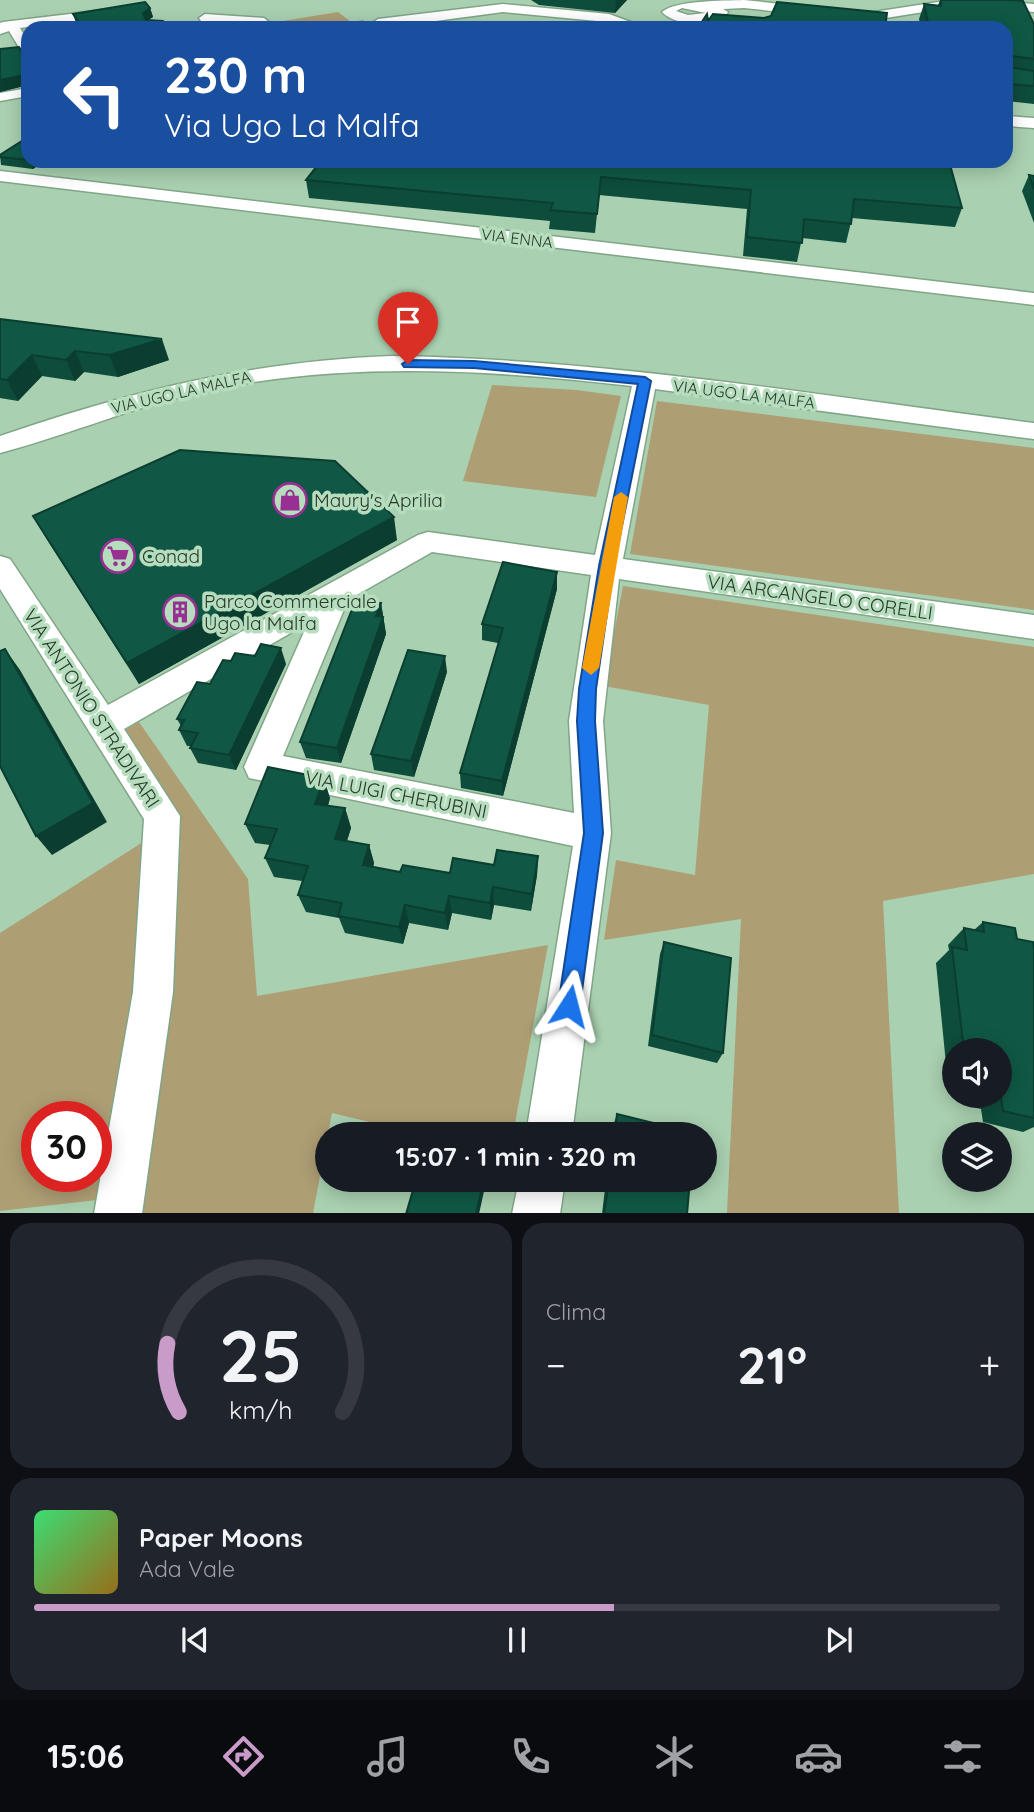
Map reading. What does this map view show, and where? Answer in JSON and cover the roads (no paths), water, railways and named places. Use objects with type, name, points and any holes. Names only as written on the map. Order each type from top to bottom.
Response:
[{"type":"street","points":[[792,0],[786,5],[800,12]]},
{"type":"street","points":[[408,21],[503,8],[703,18],[792,0]]},
{"type":"street","points":[[928,0],[1034,9]]},
{"type":"street","points":[[621,21],[701,6],[744,4],[867,17],[954,1]]},
{"type":"street","points":[[701,6],[712,10],[712,15]]},
{"type":"street","points":[[55,21],[106,12]]},
{"type":"street","points":[[631,21],[654,15]]},
{"type":"street","points":[[205,18],[249,21]]},
{"type":"street","points":[[0,97],[21,93]]},
{"type":"street","points":[[1013,122],[1034,123]]},
{"type":"street","name":"VIA ENNA","points":[[0,176],[1034,299]]},
{"type":"street","name":"VIA UGO LA MALFA","points":[[1,445],[156,395],[240,376],[310,368],[474,364],[645,381],[1034,430]]},
{"type":"street","points":[[551,1122],[593,833],[586,705],[607,566],[645,381]]},
{"type":"street","points":[[103,724],[428,542],[607,566]]},
{"type":"street","name":"VIA ANTONIO STRADIVARI","points":[[0,566],[162,816],[153,992],[118,1213]]},
{"type":"street","name":"VIA ARCANGELO CORELLI","points":[[607,566],[1034,628]]},
{"type":"street","name":"VIA LUIGI CHERUBINI","points":[[336,594],[261,766],[593,833]]},
{"type":"street","points":[[536,1213],[540,1192]]},
{"type":"place","name":"Maury's Aprilia","points":[[290,500]]},
{"type":"place","name":"Conad","points":[[118,556]]},
{"type":"place","name":"Parco Commerciale Ugo la Malfa","points":[[180,612]]}]
